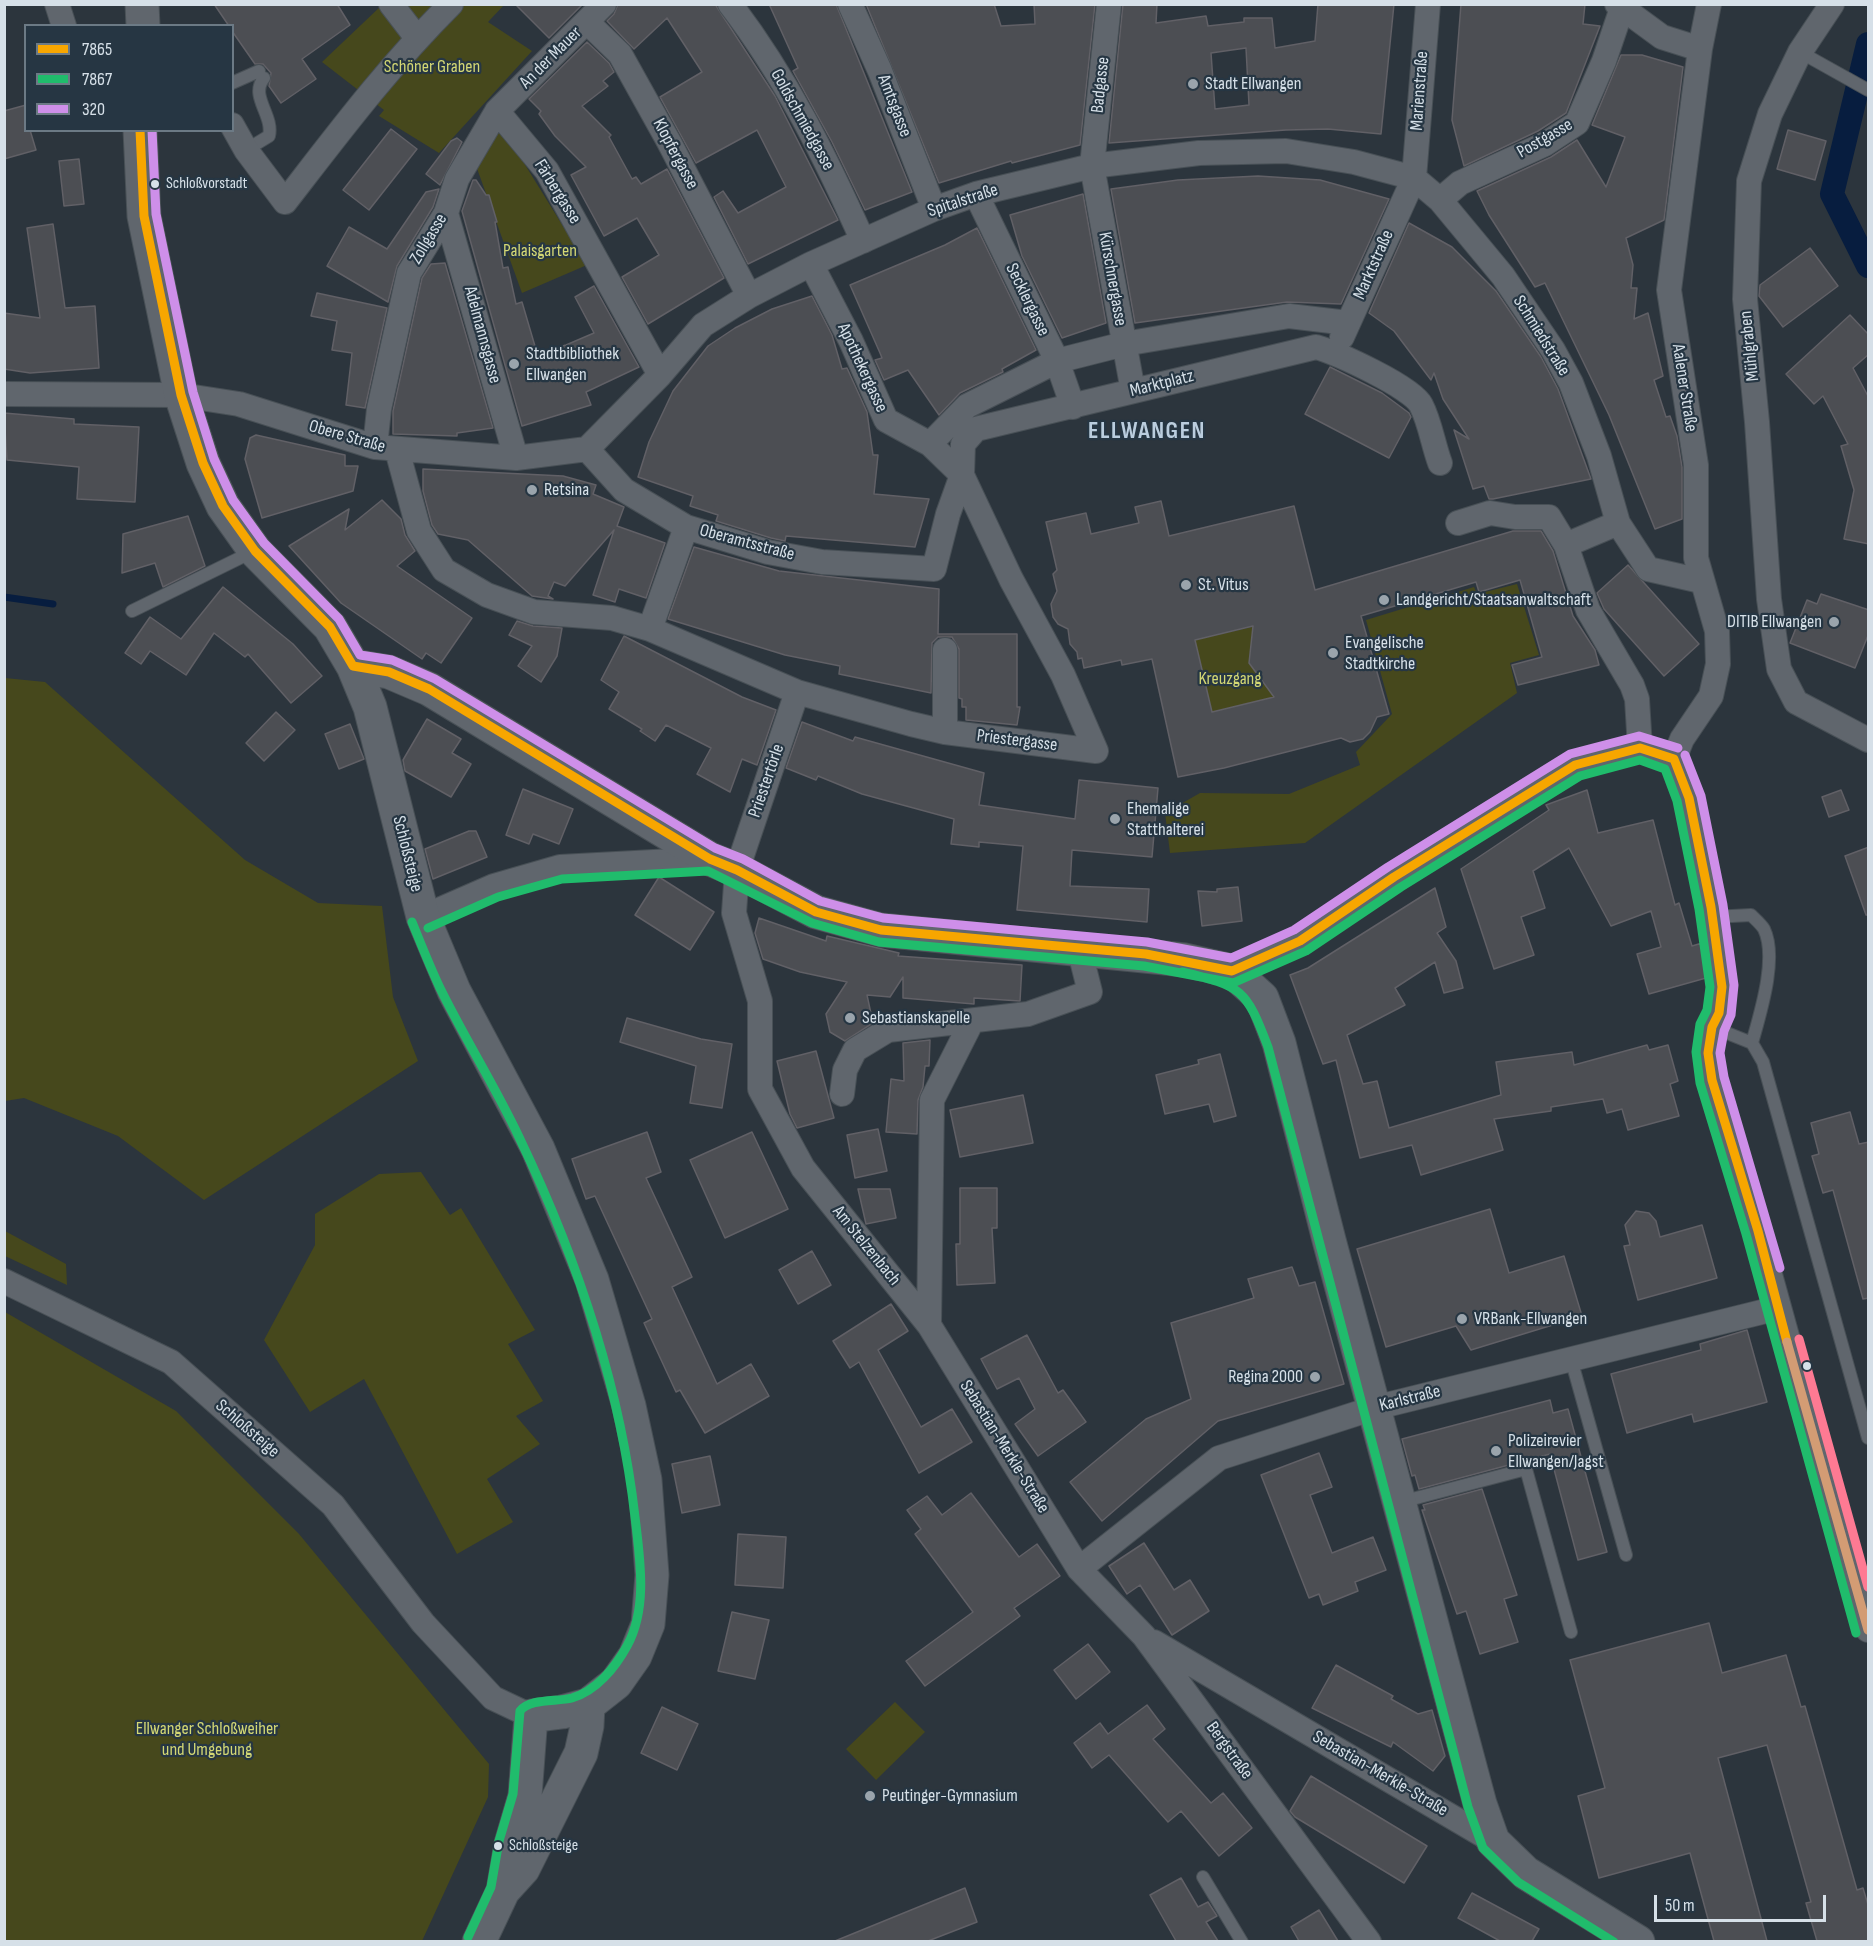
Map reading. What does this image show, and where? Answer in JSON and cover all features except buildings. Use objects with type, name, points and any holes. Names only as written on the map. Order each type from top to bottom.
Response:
[{"type":"street","points":[[57,4],[63,24]]},
{"type":"street","points":[[142,4],[143,24]]},
{"type":"street","points":[[391,4],[417,38]]},
{"type":"street","points":[[234,129],[246,150],[285,202],[338,130],[417,38],[451,4]]},
{"type":"street","name":"An der Mauer","points":[[497,111],[604,4]]},
{"type":"street","name":"Goldschmiedgasse","points":[[730,4],[796,104],[863,241]]},
{"type":"street","name":"Amtsgasse","points":[[850,4],[880,71],[934,209]]},
{"type":"street","name":"Badgasse","points":[[1092,166],[1109,4]]},
{"type":"street","name":"Marienstraße","points":[[1414,178],[1428,4]]},
{"type":"street","name":"Aalener Straße","points":[[1674,759],[1682,739],[1703,712],[1716,682],[1717,631],[1696,558],[1696,465],[1669,290],[1700,49],[1709,4]]},
{"type":"street","name":"Mühlgraben","points":[[1832,4],[1800,52],[1770,114],[1749,181],[1745,299],[1758,422],[1769,599],[1779,669],[1796,702],[1869,740]]},
{"type":"street","points":[[1620,6],[1662,36],[1700,49]]},
{"type":"street","name":"Postgasse","points":[[1440,200],[1460,183],[1545,144],[1577,123],[1604,61],[1620,6]]},
{"type":"street","name":"Klopfergasse","points":[[587,22],[620,54],[669,142],[749,296]]},
{"type":"street","name":"Zollgasse","points":[[386,449],[378,408],[408,273],[446,213],[457,179],[497,111]]},
{"type":"street","name":"Färbergasse","points":[[497,111],[548,171],[660,375]]},
{"type":"street","name":"Schloßsteige","points":[[4,1281],[171,1362],[333,1505],[423,1623],[494,1698],[531,1716],[562,1712],[588,1705],[616,1683],[635,1656],[648,1624],[652,1575],[645,1480],[636,1438],[592,1280],[538,1149],[454,991],[423,917],[370,707],[353,666],[330,627],[255,551],[223,506],[203,463],[182,395],[144,216],[140,132]]},
{"type":"street","name":"Spitalstraße","points":[[587,449],[660,375],[704,325],[749,296],[811,264],[934,209],[976,195],[1092,166],[1199,153],[1286,151],[1354,162],[1414,178]]},
{"type":"street","name":"Kürschnergasse","points":[[1092,166],[1133,391]]},
{"type":"street","name":"Schmiedstraße","points":[[1414,178],[1440,200],[1503,276],[1553,350],[1571,383],[1599,456],[1618,524],[1648,569],[1701,581]]},
{"type":"street","name":"Marktstraße","points":[[1336,353],[1414,178]]},
{"type":"street","name":"Secklergasse","points":[[976,195],[1057,362],[1074,407]]},
{"type":"street","name":"Adelmannsgasse","points":[[446,213],[516,458]]},
{"type":"street","name":"Apothekergasse","points":[[811,264],[851,341],[886,420],[930,444],[962,475]]},
{"type":"street","points":[[930,444],[967,406],[1057,362],[1124,344],[1289,316],[1348,323]]},
{"type":"street","name":"Marktplatz","points":[[934,569],[948,514],[962,475],[963,444],[976,429],[1316,347],[1336,353],[1399,386],[1421,403],[1440,463]]},
{"type":"street","points":[[4,394],[182,395]]},
{"type":"street","name":"Obere Straße","points":[[182,395],[239,404],[386,449],[516,458],[587,449]]},
{"type":"street","name":"Priestergasse","points":[[386,449],[419,531],[444,570],[487,595],[534,612],[612,618],[650,629],[797,692],[945,732],[1096,751],[1063,675],[1033,621],[962,475]]},
{"type":"street","name":"Oberamtsstraße","points":[[587,449],[624,490],[686,527],[768,552],[822,562],[934,569]]},
{"type":"street","points":[[1458,523],[1490,513],[1515,517],[1549,517],[1566,545],[1587,610],[1632,685],[1637,699],[1640,748]]},
{"type":"street","points":[[1566,545],[1618,524]]},
{"type":"street","points":[[650,629],[686,527]]},
{"type":"street","points":[[945,650],[945,732]]},
{"type":"street","points":[[353,666],[389,672],[429,689],[723,865],[816,912],[882,930],[1156,956],[1232,970],[1262,998],[1279,1043],[1399,1502],[1480,1804],[1493,1841]]},
{"type":"street","name":"Priestertörle","points":[[723,865],[797,692]]},
{"type":"street","points":[[1232,970],[1300,941],[1394,877],[1575,765],[1640,748],[1674,759],[1689,798],[1713,917],[1722,987],[1719,1013],[1712,1027],[1708,1053],[1712,1080],[1867,1620]]},
{"type":"street","points":[[423,917],[494,886],[560,867],[723,865]]},
{"type":"street","name":"Am Stelzenbach","points":[[723,865],[734,913],[760,1001],[760,1089],[803,1168],[929,1325]]},
{"type":"street","points":[[842,1094],[845,1070],[855,1050],[888,1030],[971,1023],[1028,1014],[1090,992],[1079,948]]},
{"type":"street","name":"Am Stelzenbach","points":[[929,1325],[932,1100],[971,1023]]},
{"type":"street","name":"Karlstraße","points":[[1079,1569],[1219,1458],[1374,1408],[1778,1308]]},
{"type":"street","name":"Sebastian-Merkle-Straße","points":[[929,1325],[1079,1569]]},
{"type":"street","name":"Bergstraße","points":[[1079,1569],[1144,1636],[1369,1941]]},
{"type":"street","name":"Sebastian-Merkle-Straße","points":[[1144,1636],[1493,1841],[1526,1874],[1638,1941]]},
{"type":"street","points":[[503,1891],[523,1869],[581,1753],[587,1726],[588,1705]]},
{"type":"street","points":[[479,1941],[503,1891],[511,1844],[525,1796],[531,1716]]},
{"type":"lane","points":[[1800,52],[1867,89]]},
{"type":"lane","points":[[234,82],[262,75],[257,92],[271,125],[269,136],[246,150]]},
{"type":"lane","points":[[132,611],[255,551]]},
{"type":"lane","points":[[1713,917],[1751,915],[1764,929],[1769,962],[1767,991],[1752,1043]]},
{"type":"lane","points":[[1712,1027],[1752,1043],[1762,1062],[1869,1438]]},
{"type":"lane","points":[[1571,1359],[1626,1555]]},
{"type":"lane","points":[[1399,1502],[1526,1469],[1571,1632]]},
{"type":"lane","points":[[1203,1877],[1242,1941]]},
{"type":"green space","name":"Schöner Graben","points":[[382,5],[504,5],[488,22],[532,51],[439,153],[379,116],[384,110],[322,62]]},
{"type":"green space","name":"Palaisgarten","points":[[498,121],[587,265],[522,293],[475,163]]},
{"type":"green space","points":[[1517,584],[1539,655],[1510,663],[1517,693],[1305,843],[1170,853],[1165,813],[1200,793],[1289,794],[1360,765],[1356,752],[1392,714],[1366,620],[1474,587],[1477,594]]},
{"type":"green space","name":"Kreuzgang","points":[[1274,622],[1250,657],[1291,693],[1212,712],[1195,640]]},
{"type":"green space","points":[[5,678],[45,682],[245,860],[318,903],[382,906],[393,997],[418,1061],[204,1200],[118,1136],[24,1098],[5,1101]]},
{"type":"green space","points":[[421,1172],[450,1215],[461,1208],[535,1330],[508,1344],[543,1401],[516,1416],[540,1444],[487,1479],[513,1522],[457,1554],[364,1379],[310,1412],[264,1340],[315,1245],[315,1214],[379,1174]]},
{"type":"green space","points":[[5,1231],[66,1264],[67,1285],[5,1256]]},
{"type":"green space","name":"Ellwanger Schloßweiher und Umgebung","points":[[5,1312],[176,1411],[299,1534],[489,1764],[488,1797],[422,1941],[5,1941]]},
{"type":"green space","points":[[895,1702],[925,1732],[876,1780],[846,1749]]},
{"type":"waterway","name":"Mühlgraben","points":[[1868,44],[1832,194],[1868,266]]},
{"type":"waterway","points":[[4,597],[53,604]]},
{"type":"transit line","name":"7865","points":[[140,132],[144,216],[181,395],[203,463],[223,506],[255,551],[330,627],[353,666],[389,672],[429,689],[710,859],[737,870],[816,912],[881,930],[1146,954],[1232,971],[1300,941],[1394,877],[1575,765],[1640,748],[1674,759]]},
{"type":"transit line","name":"320","points":[[152,132],[156,214],[193,392],[214,459],[233,500],[264,543],[339,619],[360,655],[392,660],[435,679],[715,848],[743,859],[820,901],[883,918],[1147,942],[1231,958],[1294,930],[1388,867],[1570,754],[1639,736],[1678,748]]},
{"type":"transit line","name":"320","points":[[1685,755],[1701,796],[1723,905],[1734,985],[1731,1015],[1724,1031],[1720,1053],[1724,1077],[1780,1268]]},
{"type":"transit line","name":"7865","points":[[1674,759],[1689,798],[1711,907],[1722,987],[1719,1013],[1712,1027],[1708,1053],[1712,1080],[1758,1231],[1787,1342]]},
{"type":"transit line","name":"7867","points":[[428,928],[498,897],[562,879],[708,871],[812,923],[879,942],[1144,966],[1233,983],[1306,951],[1401,887],[1580,776],[1640,760],[1665,769],[1677,801],[1699,909],[1710,987],[1707,1010],[1700,1024],[1696,1052],[1700,1083],[1746,1234],[1856,1633]]},
{"type":"transit line","name":"7867","points":[[412,922],[440,988],[519,1137],[540,1182],[577,1275],[593,1322],[619,1419],[635,1517],[641,1583],[634,1631],[611,1670],[581,1695],[537,1702],[520,1711],[513,1794],[499,1841],[491,1887],[468,1937]]},
{"type":"transit line","name":"7867","points":[[1182,972],[1218,981],[1239,993],[1254,1013],[1268,1047],[1468,1807],[1483,1848],[1518,1882],[1614,1942]]},
{"type":"transit line","points":[[1799,1339],[1868,1587]]},
{"type":"transit line","points":[[1787,1342],[1868,1630]]},
{"type":"place","name":"Stadt Ellwangen","points":[[1193,84]]},
{"type":"place","name":"Schloßvorstadt","points":[[155,184]]},
{"type":"place","name":"Stadtbibliothek Ellwangen","points":[[514,364]]},
{"type":"place","name":"Retsina","points":[[532,490]]},
{"type":"place","name":"St. Vitus","points":[[1186,585]]},
{"type":"place","name":"Landgericht/Staatsanwaltschaft","points":[[1384,600]]},
{"type":"place","name":"DITIB Ellwangen","points":[[1834,622]]},
{"type":"place","name":"Evangelische Stadtkirche","points":[[1333,653]]},
{"type":"place","name":"Ehemalige Statthalterei","points":[[1115,819]]},
{"type":"place","name":"Sebastianskapelle","points":[[850,1018]]},
{"type":"place","name":"VRBank-Ellwangen","points":[[1462,1319]]},
{"type":"place","name":"Regina 2000","points":[[1315,1377]]},
{"type":"place","name":"Polizeirevier Ellwangen/Jagst","points":[[1496,1451]]},
{"type":"place","name":"Peutinger-Gymnasium","points":[[870,1796]]},
{"type":"place","name":"Schloßsteige","points":[[498,1846]]},
{"type":"district","name":"ELLWANGEN","points":[[1147,432]]}]
